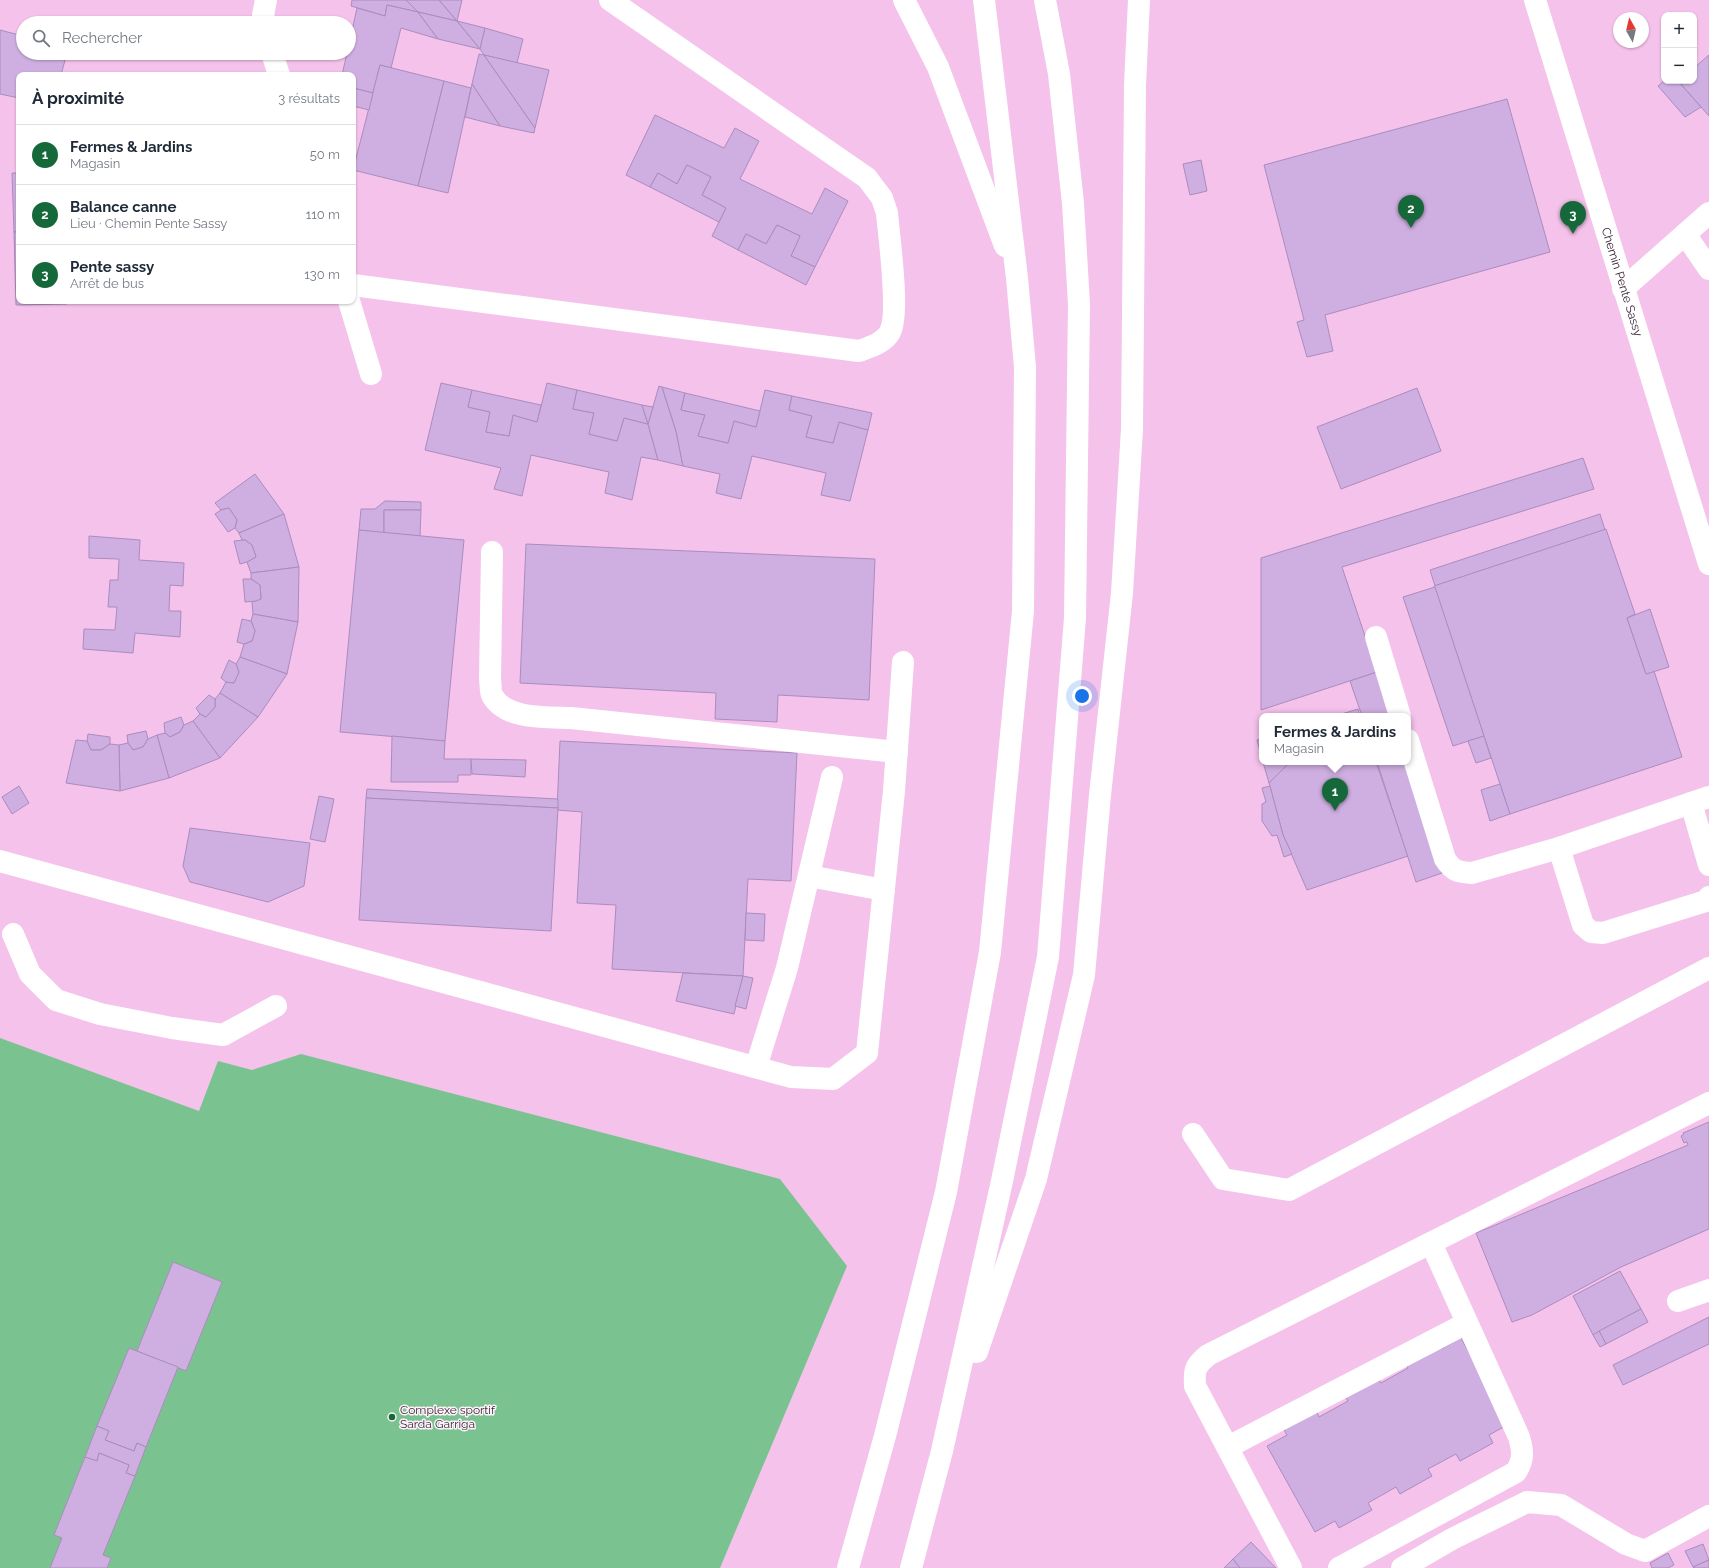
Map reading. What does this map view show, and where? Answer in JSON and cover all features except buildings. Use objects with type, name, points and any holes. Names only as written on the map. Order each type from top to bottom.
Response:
[{"type":"main road","points":[[263,16],[266,0]]},
{"type":"main road","points":[[356,285],[859,351],[876,345],[890,333],[895,314],[888,213],[882,198],[867,178],[610,0]]},
{"type":"main road","points":[[904,0],[938,67],[1017,278]]},
{"type":"main road","points":[[848,1568],[885,1436],[946,1192],[990,952],[1023,611],[1025,367],[1017,278],[984,0]]},
{"type":"main road","points":[[911,1568],[942,1451],[1002,1181],[1048,957],[1075,618],[1079,304],[1073,203],[1059,74],[1045,0]]},
{"type":"main road","points":[[942,1451],[1036,1179],[1084,975],[1100,795],[1122,593],[1132,437],[1136,84],[1139,0]]},
{"type":"main road","name":"Chemin Pente Sassy","points":[[1535,0],[1623,288],[1707,552]]},
{"type":"main road","points":[[274,60],[278,72]]},
{"type":"main road","points":[[1623,288],[1709,213]]},
{"type":"main road","points":[[1685,234],[1709,269]]},
{"type":"main road","points":[[350,304],[371,374]]},
{"type":"main road","points":[[492,552],[490,679],[492,695],[503,707],[521,715],[571,718],[897,752]]},
{"type":"main road","points":[[1376,637],[1399,713]]},
{"type":"main road","points":[[0,861],[791,1077],[833,1079],[867,1053],[897,752],[903,662]]},
{"type":"main road","points":[[1411,750],[1445,859],[1451,868],[1460,872],[1472,873],[1559,848],[1700,800],[1709,865]]},
{"type":"main road","points":[[756,1067],[787,968],[832,777]]},
{"type":"main road","points":[[1559,848],[1583,925],[1591,932],[1603,933],[1706,901],[1709,898]]},
{"type":"main road","points":[[809,876],[884,890]]},
{"type":"main road","points":[[13,934],[30,974],[56,1000],[100,1014],[172,1028],[223,1035],[276,1006]]},
{"type":"main road","points":[[1193,1134],[1223,1179],[1289,1190],[1709,968]]},
{"type":"main road","points":[[1291,1568],[1195,1386],[1194,1372],[1199,1362],[1208,1355],[1709,1103]]},
{"type":"main road","points":[[1339,1568],[1516,1472],[1522,1462],[1523,1449],[1519,1437],[1431,1243]]},
{"type":"main road","points":[[1678,1301],[1709,1290]]},
{"type":"main road","points":[[1228,1447],[1467,1323]]},
{"type":"main road","points":[[1402,1568],[1452,1539],[1527,1502],[1561,1505],[1626,1544],[1645,1551],[1709,1516]]},
{"type":"green space","name":"Complexe sportif Sarda Garriga","points":[[0,1038],[199,1111],[218,1061],[252,1070],[301,1054],[780,1179],[847,1266],[720,1568],[0,1568]]},
{"type":"place","name":"Balance canne","points":[[1411,228]]},
{"type":"place","name":"Pente sassy","points":[[1573,234]]},
{"type":"place","name":"Fermes & Jardins","points":[[1335,811]]},
{"type":"place","name":"Complexe sportif Sarda Garriga","points":[[392,1417]]}]
